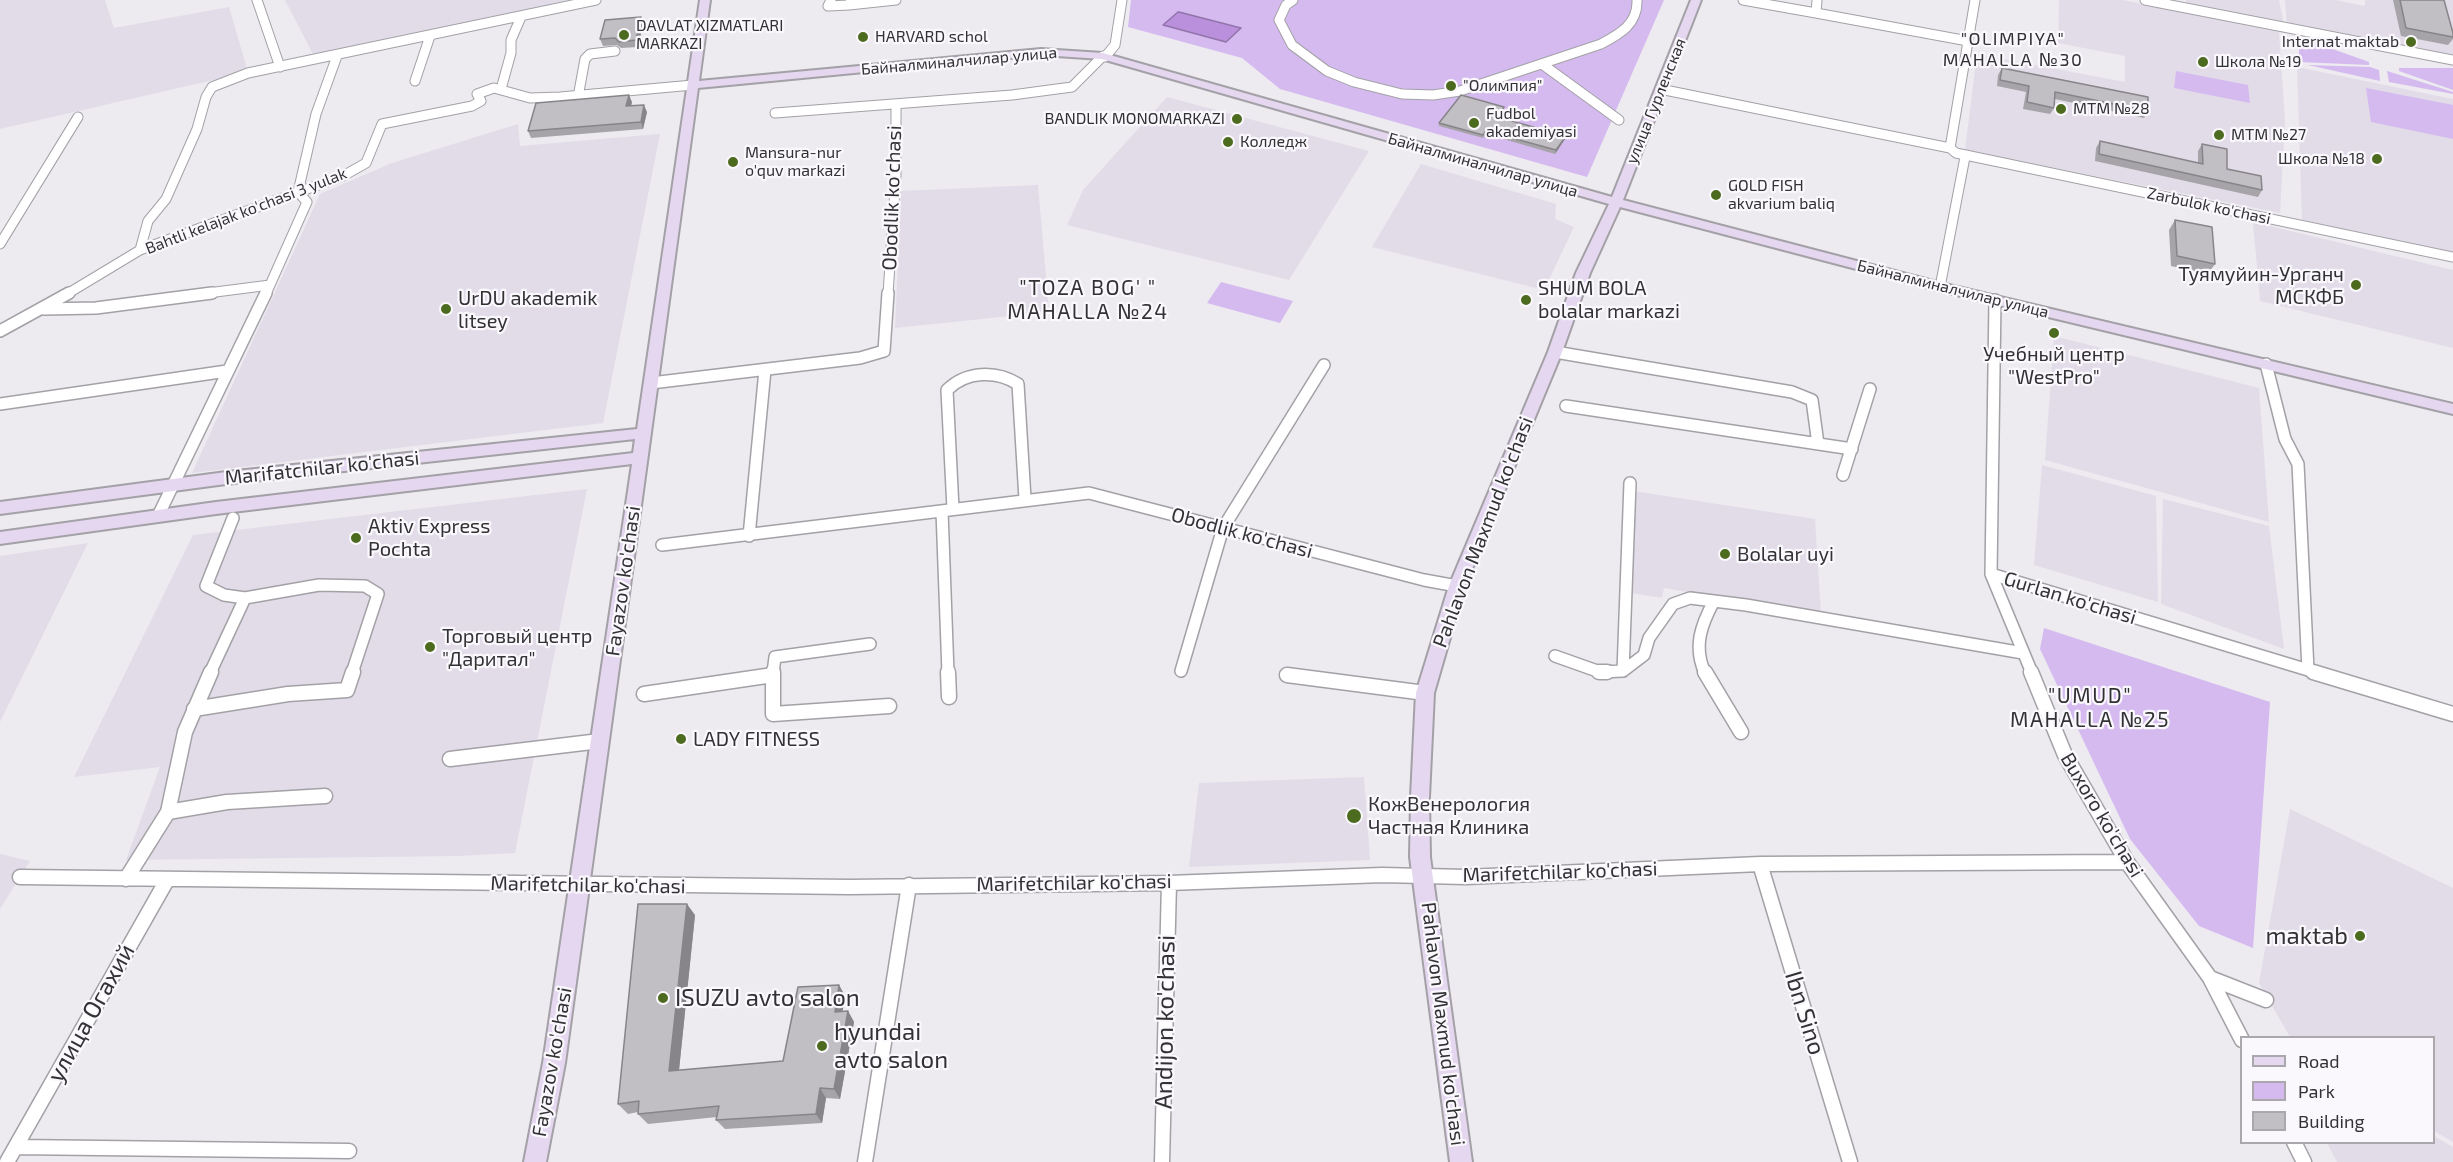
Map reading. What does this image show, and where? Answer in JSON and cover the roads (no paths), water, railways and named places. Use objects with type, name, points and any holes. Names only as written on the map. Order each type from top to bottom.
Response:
[{"type":"street","points":[[256,0],[280,67]]},
{"type":"street","points":[[140,250],[148,221],[166,199],[186,155],[206,97],[212,87],[220,82],[280,67],[596,0]]},
{"type":"street","name":"Fayazov ko'chasi","points":[[535,1162],[554,1063],[705,0]]},
{"type":"street","points":[[831,0],[828,6],[850,2],[896,0]]},
{"type":"street","points":[[1104,56],[1115,45],[1122,0]]},
{"type":"street","points":[[1293,0],[1286,5],[1279,20],[1292,45],[1327,71],[1354,82],[1402,94],[1433,95],[1460,91],[1601,44],[1621,33],[1636,17],[1638,0]]},
{"type":"street","name":"улица Гурленская","points":[[1616,202],[1696,0]]},
{"type":"street","points":[[1743,0],[1968,41]]},
{"type":"street","points":[[1816,13],[1817,0]]},
{"type":"street","points":[[1950,148],[1975,0]]},
{"type":"street","points":[[2145,0],[2453,60]]},
{"type":"street","points":[[501,89],[511,53],[511,40],[521,17]]},
{"type":"street","points":[[415,81],[430,36]]},
{"type":"street","points":[[578,97],[585,58],[590,54],[615,51]]},
{"type":"street","name":"Байналминалчилар улица","points":[[501,89],[530,98],[578,97],[1030,52],[1104,56],[1616,202],[1940,287],[2453,410]]},
{"type":"street","points":[[158,516],[270,285],[307,202],[298,192],[316,114],[337,56]]},
{"type":"street","name":"Obodlik ko'chasi","points":[[775,113],[1012,95],[1072,87],[1104,56]]},
{"type":"street","points":[[1542,64],[1619,120]]},
{"type":"street","name":"Bahtli kelajak ko'chasi 3 yulak","points":[[0,331],[42,309],[140,250],[344,176],[366,163],[382,124],[472,106],[481,101],[477,94],[483,90],[501,89]]},
{"type":"street","name":"Zarbulok ko'chasi","points":[[1660,89],[1950,148],[1965,157],[2453,257]]},
{"type":"street","name":"Obodlik ko'chasi","points":[[651,383],[860,358],[884,351],[896,175],[896,104]]},
{"type":"street","points":[[0,244],[78,117]]},
{"type":"street","points":[[1940,287],[1965,157]]},
{"type":"street","name":"Pahlavon Maxmud ko'chasi","points":[[1461,1162],[1420,856],[1420,797],[1425,693],[1437,646],[1457,586],[1555,352],[1583,273],[1616,202]]},
{"type":"street","points":[[42,309],[96,308],[270,285]]},
{"type":"street","name":"Gurlan ko'chasi","points":[[1995,300],[1991,574],[2453,714]]},
{"type":"street","points":[[1555,352],[1584,359],[1730,380],[1800,393],[1812,400],[1818,444]]},
{"type":"street","points":[[2266,364],[2285,440],[2298,464],[2308,670]]},
{"type":"street","points":[[1181,671],[1223,528],[1324,365]]},
{"type":"street","points":[[749,536],[765,370]]},
{"type":"street","points":[[0,404],[227,371]]},
{"type":"street","points":[[949,697],[946,390],[953,381],[970,376],[1001,374],[1018,384],[1025,499]]},
{"type":"street","points":[[1843,475],[1870,389]]},
{"type":"street","points":[[1566,406],[1852,449]]},
{"type":"street","name":"Marifatchilar ko'chasi","points":[[0,508],[173,485],[644,433]]},
{"type":"street","name":"Marifatchilar ko'chasi","points":[[0,538],[158,516],[640,457]]},
{"type":"street","points":[[1623,671],[1630,483]]},
{"type":"street","name":"Obodlik ko'chasi","points":[[662,545],[1089,493],[1424,580],[1457,586]]},
{"type":"street","points":[[194,709],[288,694],[347,690],[378,594],[365,586],[319,585],[245,598],[224,595],[206,586],[233,518]]},
{"type":"street","name":"Buxoro ko'chasi","points":[[1991,574],[2065,755],[2127,862],[2210,978],[2240,1038]]},
{"type":"street","points":[[126,879],[168,812],[185,732],[245,598]]},
{"type":"street","points":[[1555,656],[1600,672],[1623,671],[1644,655],[1650,638],[1672,604],[1690,598],[2023,653]]},
{"type":"street","points":[[1714,601],[1704,615],[1697,634],[1697,651],[1703,668],[1741,732]]},
{"type":"street","points":[[870,644],[775,657],[772,714],[890,706]]},
{"type":"street","points":[[644,694],[773,675]]},
{"type":"street","points":[[1287,675],[1425,693]]},
{"type":"street","points":[[450,759],[600,741]]},
{"type":"street","points":[[168,812],[227,802],[325,796]]},
{"type":"street","name":"Marifetchilar ko'chasi","points":[[20,877],[580,885],[909,885],[1169,883],[1383,875],[1466,877],[1760,864],[2127,862]]},
{"type":"street","name":"Ibn Sino","points":[[1760,864],[1850,1162]]},
{"type":"street","name":"улица Огахий","points":[[7,1162],[167,880]]},
{"type":"street","name":"Andijon ko'chasi","points":[[1162,1162],[1169,883]]},
{"type":"street","points":[[865,1162],[909,885]]},
{"type":"street","points":[[2210,978],[2266,1000]]},
{"type":"street","points":[[2295,1144],[2304,1162]]},
{"type":"street","points":[[16,1147],[349,1151]]},
{"type":"place","name":"DAVLAT XIZMATLARI MARKAZI","points":[[624,35]]},
{"type":"place","name":"HARVARD schol","points":[[863,37]]},
{"type":"place","name":"Internat maktab","points":[[2411,42]]},
{"type":"place","name":"Школа №19","points":[[2203,62]]},
{"type":"place","name":"\"Олимпия\"","points":[[1451,86]]},
{"type":"place","name":"MTM №28","points":[[2061,109]]},
{"type":"place","name":"BANDLIK MONOMARKAZI","points":[[1237,119]]},
{"type":"place","name":"Fudbol akademiyasi","points":[[1474,123]]},
{"type":"place","name":"MTM №27","points":[[2219,135]]},
{"type":"place","name":"Колледж","points":[[1228,142]]},
{"type":"place","name":"Школа №18","points":[[2377,159]]},
{"type":"place","name":"Mansura-nur o'quv markazi","points":[[733,162]]},
{"type":"place","name":"GOLD FISH akvarium baliq","points":[[1716,195]]},
{"type":"place","name":"Туямуйин-Урганч МСКФБ","points":[[2356,285]]},
{"type":"place","name":"SHUM BOLA bolalar markazi","points":[[1526,300]]},
{"type":"place","name":"UrDU akademik litsey","points":[[446,309]]},
{"type":"place","name":"Учебный центр \"WestPro\"","points":[[2054,333]]},
{"type":"place","name":"Aktiv Express Pochta","points":[[356,538]]},
{"type":"place","name":"Bolalar uyi","points":[[1725,554]]},
{"type":"place","name":"Торговый центр \"Даритал\"","points":[[430,647]]},
{"type":"place","name":"LADY FITNESS","points":[[681,739]]},
{"type":"place","name":"КожВенерология Частная Клиника","points":[[1354,816]]},
{"type":"place","name":"maktab","points":[[2360,936]]},
{"type":"place","name":"ISUZU avto salon","points":[[663,998]]},
{"type":"place","name":"hyundai avto salon","points":[[822,1046]]},
{"type":"district","name":"\"OLIMPIYA\" MAHALLA №30","points":[[2013,49]]},
{"type":"district","name":"\"TOZA BOG' \" MAHALLA №24","points":[[1088,300]]},
{"type":"district","name":"\"UMUD\" MAHALLA №25","points":[[2090,708]]}]
